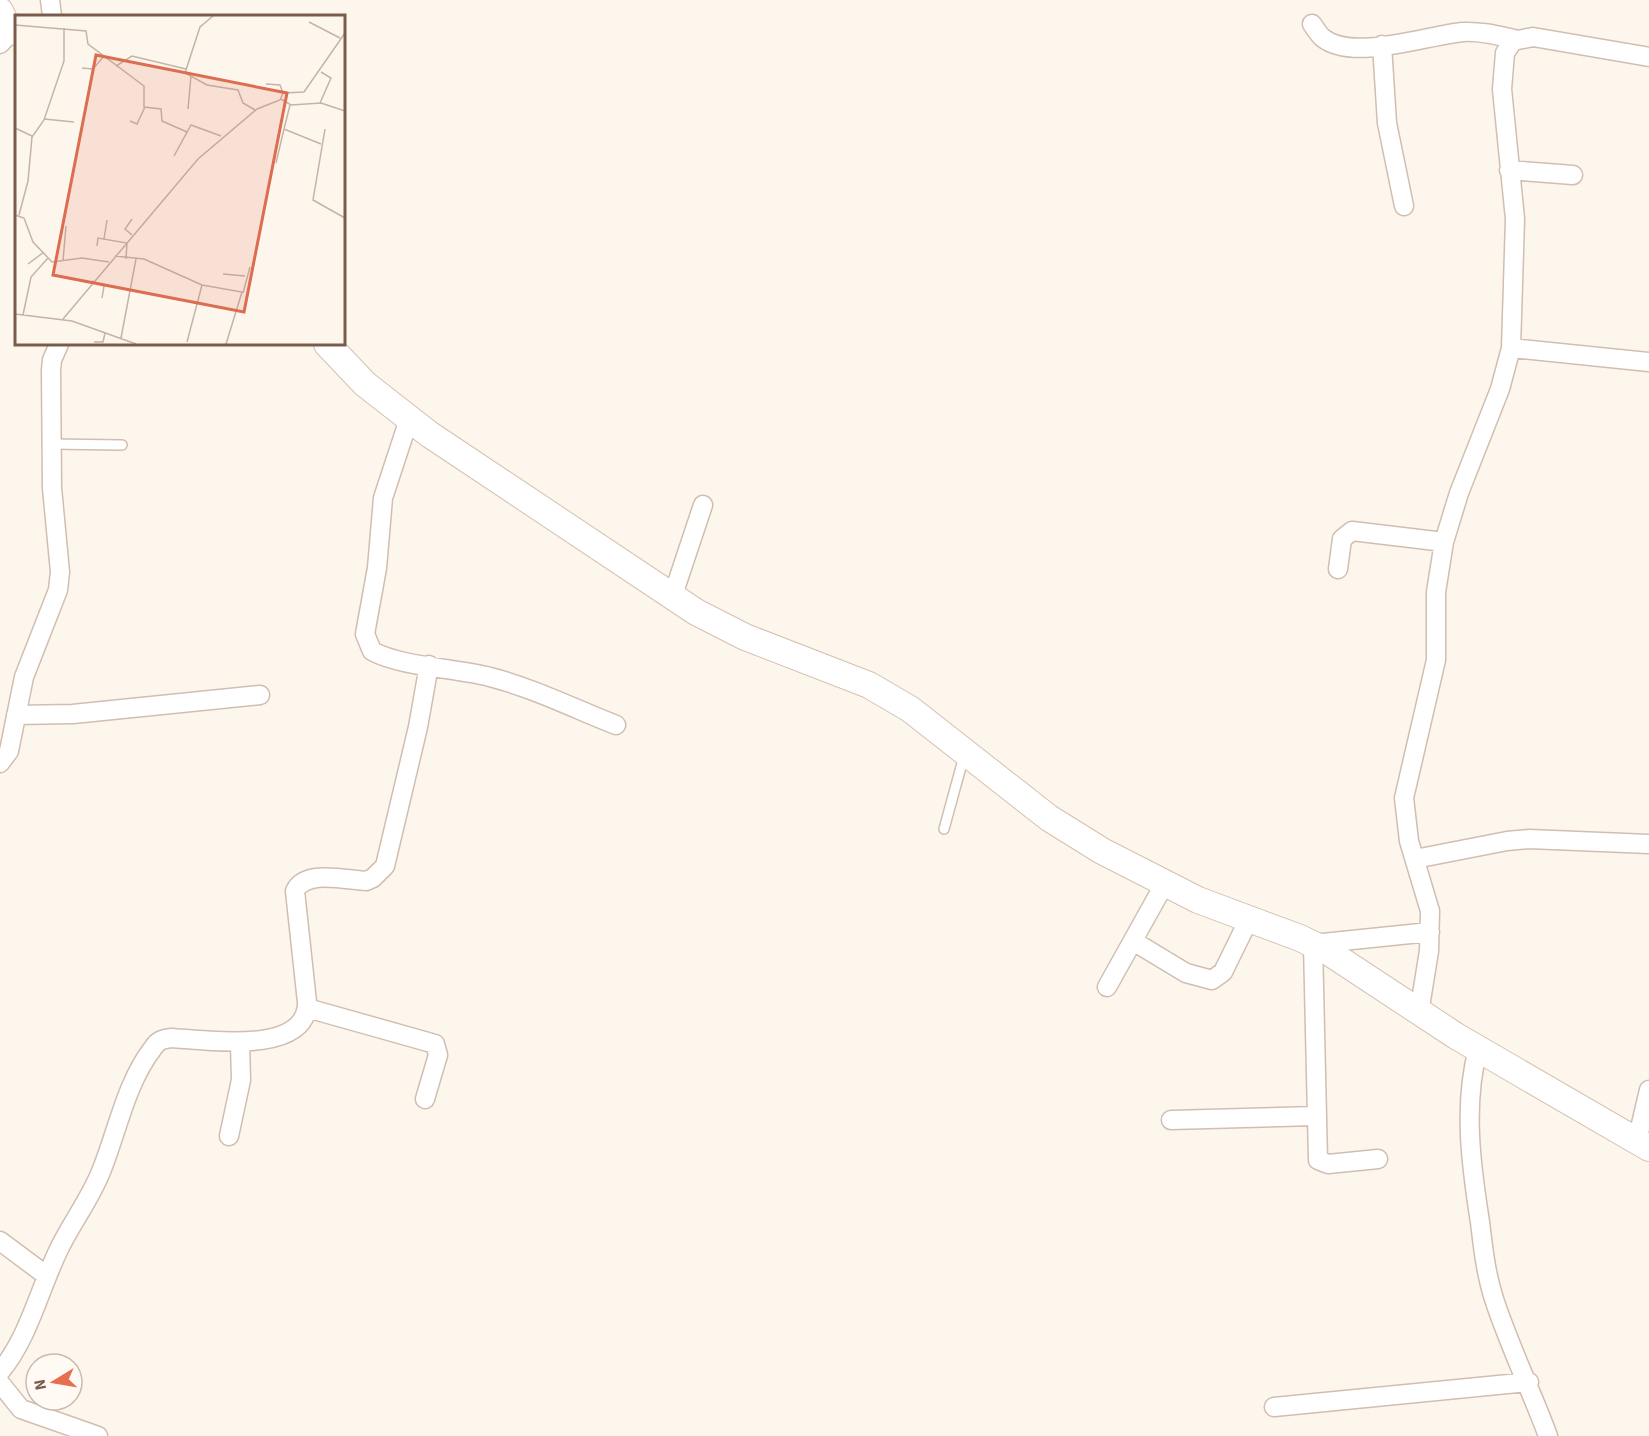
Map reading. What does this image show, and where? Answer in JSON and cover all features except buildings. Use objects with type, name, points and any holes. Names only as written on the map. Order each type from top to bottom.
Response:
[{"type":"street","points":[[50,0],[52,15]]},
{"type":"street","points":[[1312,24],[1322,38],[1334,44],[1349,47],[1382,45],[1462,32],[1518,40],[1533,37],[1649,57]]},
{"type":"street","points":[[1419,1013],[1430,932],[1430,911],[1406,826],[1404,798],[1436,660],[1436,592],[1444,542],[1459,493],[1500,389],[1511,348],[1515,219],[1502,89],[1503,67],[1508,46],[1518,40]]},
{"type":"street","points":[[1382,45],[1387,123],[1404,206]]},
{"type":"street","points":[[1509,171],[1574,175]]},
{"type":"street","points":[[0,764],[9,751],[24,677],[58,590],[59,543],[52,488],[51,444],[52,360],[59,345]]},
{"type":"street","points":[[328,345],[365,384],[409,419],[672,598],[745,637],[869,685],[910,709],[1049,818],[1102,851],[1165,883],[1313,944],[1347,963],[1419,1013],[1478,1049],[1643,1145],[1649,1090]]},
{"type":"street","points":[[1511,348],[1649,362]]},
{"type":"street","points":[[409,419],[383,498],[377,567],[365,634],[372,651],[380,655],[511,683],[616,725]]},
{"type":"street","points":[[672,598],[703,505]]},
{"type":"street","points":[[1338,569],[1342,539],[1352,531],[1444,542]]},
{"type":"street","points":[[0,1372],[18,1346],[47,1276],[97,1179],[131,1087],[155,1045],[164,1038],[240,1043],[282,1035],[298,1024],[307,1008],[295,891],[297,886],[309,879],[366,881],[373,878],[385,866],[418,727],[429,665]]},
{"type":"street","points":[[16,715],[73,714],[260,695]]},
{"type":"street","points":[[1415,859],[1507,841],[1529,839],[1649,844]]},
{"type":"street","points":[[1107,987],[1165,883]]},
{"type":"street","points":[[1133,941],[1186,973],[1212,980],[1223,972],[1249,919]]},
{"type":"street","points":[[1313,944],[1430,932]]},
{"type":"street","points":[[1313,944],[1317,1157],[1320,1163],[1378,1159]]},
{"type":"street","points":[[307,1008],[435,1044],[438,1055],[425,1099]]},
{"type":"street","points":[[229,1136],[241,1080],[240,1043]]},
{"type":"street","points":[[1478,1049],[1472,1073],[1469,1105],[1473,1166],[1484,1253],[1493,1297],[1548,1436]]},
{"type":"street","points":[[1171,1120],[1316,1116]]},
{"type":"street","points":[[0,1241],[47,1276]]},
{"type":"street","points":[[1274,1407],[1528,1382]]},
{"type":"street","points":[[0,1383],[21,1409],[98,1436]]},
{"type":"lane","points":[[51,444],[122,445]]},
{"type":"lane","points":[[944,829],[966,752]]}]
